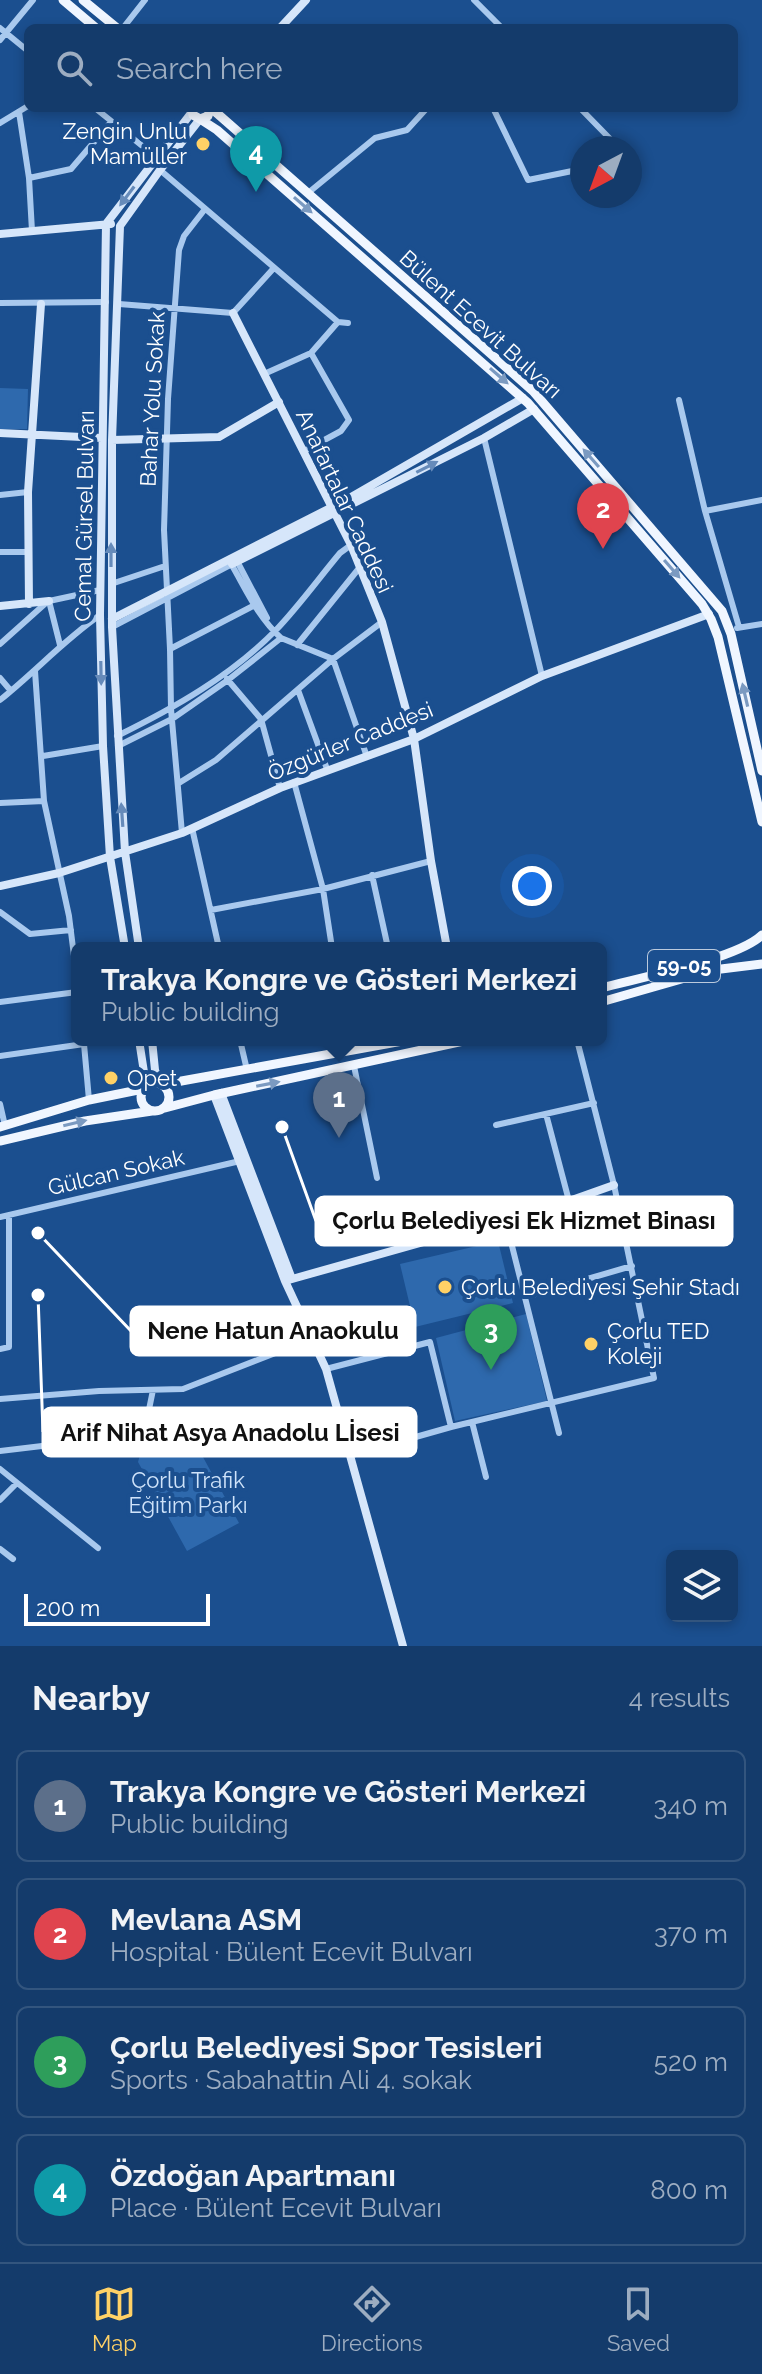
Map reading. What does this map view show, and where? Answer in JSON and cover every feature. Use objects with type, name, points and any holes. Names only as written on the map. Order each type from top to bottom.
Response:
[{"type":"main road","points":[[63,0],[91,24]]},
{"type":"main road","points":[[83,0],[112,24]]},
{"type":"main road","points":[[193,112],[523,398],[709,614],[718,637],[762,822]]},
{"type":"main road","name":"Bülent Ecevit Bulvarı","points":[[215,112],[533,391],[722,611],[734,628],[762,771]]},
{"type":"main road","name":"59-05","points":[[607,986],[732,952],[753,943],[762,935]]},
{"type":"main road","points":[[607,1000],[713,970],[762,964]]},
{"type":"main road","points":[[2,1126],[145,1087],[380,1046]]},
{"type":"main road","points":[[0,1141],[85,1121],[152,1111],[437,1046]]},
{"type":"main road","points":[[162,1085],[169,1095],[165,1108]]},
{"type":"main road","points":[[145,1087],[141,1103],[152,1111]]},
{"type":"street","points":[[0,40],[3,30],[33,0]]},
{"type":"street","points":[[126,24],[145,0]]},
{"type":"street","points":[[284,24],[306,0]]},
{"type":"street","points":[[474,0],[498,24]]},
{"type":"street","points":[[3,30],[24,48]]},
{"type":"street","points":[[0,123],[24,109]]},
{"type":"street","points":[[19,112],[29,178],[32,231]]},
{"type":"street","points":[[100,112],[156,157]]},
{"type":"street","points":[[106,224],[193,112]]},
{"type":"street","points":[[0,234],[106,224],[120,226],[160,170],[193,112]]},
{"type":"street","points":[[308,193],[375,138],[407,130],[423,112]]},
{"type":"street","points":[[495,112],[528,180],[570,171]]},
{"type":"street","points":[[584,112],[607,136]]},
{"type":"street","points":[[29,178],[71,169],[111,122]]},
{"type":"street","points":[[160,170],[338,322],[348,323]]},
{"type":"street","name":"Bahar Yolu Sokak","points":[[182,833],[171,709],[166,594],[167,440],[179,250],[184,236],[205,209]]},
{"type":"street","name":"Cemal Gürsel Bulvarı","points":[[106,224],[100,590],[103,746],[110,857],[124,942]]},
{"type":"street","name":"Cemal Gürsel Bulvarı","points":[[120,226],[112,440],[111,584],[125,852],[138,942]]},
{"type":"street","points":[[119,304],[233,313],[273,269]]},
{"type":"street","points":[[0,303],[106,302]]},
{"type":"street","points":[[29,604],[30,434],[41,304]]},
{"type":"street","name":"Anafartalar Caddesi","points":[[233,313],[351,545],[382,622],[414,739],[446,942]]},
{"type":"street","points":[[264,374],[311,353],[338,322]]},
{"type":"street","points":[[304,451],[341,431],[349,420],[311,353]]},
{"type":"street","points":[[333,510],[523,398]]},
{"type":"street","points":[[679,400],[734,628],[762,624]]},
{"type":"street","points":[[112,440],[219,437],[279,402]]},
{"type":"street","points":[[112,623],[333,510],[484,438],[534,409]]},
{"type":"street","points":[[0,433],[102,438]]},
{"type":"street","points":[[484,438],[542,676]]},
{"type":"street","points":[[0,495],[28,492]]},
{"type":"street","points":[[705,511],[762,500]]},
{"type":"street","points":[[117,736],[226,677],[274,632],[340,553],[351,545]]},
{"type":"street","points":[[0,552],[28,552]]},
{"type":"street","points":[[233,560],[253,606],[274,632],[281,638],[333,659],[366,754]]},
{"type":"street","points":[[233,560],[274,632]]},
{"type":"street","points":[[111,584],[165,566]]},
{"type":"street","points":[[297,645],[360,567]]},
{"type":"street","points":[[0,606],[48,601],[100,590]]},
{"type":"street","points":[[0,644],[48,601]]},
{"type":"street","points":[[48,601],[60,645]]},
{"type":"street","points":[[170,649],[253,606]]},
{"type":"street","name":"Özgürler Caddesi","points":[[0,886],[61,873],[182,833],[294,782],[414,739],[542,676],[709,614]]},
{"type":"street","points":[[0,700],[60,645],[100,615]]},
{"type":"street","points":[[179,783],[216,760],[333,659],[382,622]]},
{"type":"street","points":[[118,746],[172,719],[281,638]]},
{"type":"street","points":[[35,671],[44,801],[61,873],[72,942]]},
{"type":"street","points":[[226,677],[261,719],[280,788]]},
{"type":"street","points":[[0,678],[11,691]]},
{"type":"street","points":[[298,690],[327,769]]},
{"type":"street","points":[[43,756],[103,746]]},
{"type":"street","points":[[294,782],[323,889],[331,942]]},
{"type":"street","points":[[0,803],[44,801]]},
{"type":"street","points":[[192,828],[218,942]]},
{"type":"street","points":[[211,910],[323,889],[431,861]]},
{"type":"street","points":[[372,875],[387,942]]},
{"type":"street","points":[[0,912],[30,934],[71,930]]},
{"type":"street","points":[[0,1002],[71,993]]},
{"type":"street","points":[[0,1056],[71,1044]]},
{"type":"street","points":[[84,1046],[89,1100]]},
{"type":"street","points":[[140,1046],[145,1087]]},
{"type":"street","points":[[153,1046],[155,1070],[162,1085]]},
{"type":"street","points":[[241,1046],[247,1070]]},
{"type":"street","points":[[346,1046],[347,1053]]},
{"type":"street","points":[[352,1455],[451,1427],[654,1378],[614,1185],[579,1046]]},
{"type":"street","points":[[354,1066],[377,1178]]},
{"type":"street","points":[[218,1094],[240,1161],[326,1369],[403,1646]]},
{"type":"street","points":[[218,1094],[273,1240]]},
{"type":"street","points":[[496,1125],[594,1103]]},
{"type":"street","points":[[0,1108],[2,1126]]},
{"type":"street","points":[[546,1114],[569,1201]]},
{"type":"street","name":"Gülcan Sokak","points":[[0,1217],[240,1161]]},
{"type":"street","points":[[289,1280],[569,1201],[614,1185]]},
{"type":"street","points":[[0,1349],[9,1347],[9,1215]]},
{"type":"street","points":[[505,1218],[559,1433]]},
{"type":"street","points":[[0,1249],[9,1247]]},
{"type":"street","points":[[525,1297],[632,1266]]},
{"type":"street","points":[[0,1288],[9,1290]]},
{"type":"street","points":[[0,1399],[183,1389],[314,1338]]},
{"type":"street","points":[[326,1369],[430,1342],[451,1427]]},
{"type":"street","points":[[0,1451],[134,1435],[146,1424],[153,1390]]},
{"type":"street","points":[[472,1422],[486,1477]]},
{"type":"street","points":[[0,1469],[98,1548]]},
{"type":"street","points":[[0,1500],[17,1483]]},
{"type":"street","points":[[0,1549],[13,1559]]},
{"type":"green space","points":[[0,388],[28,389],[27,429],[0,429]]},
{"type":"green space","points":[[498,1241],[513,1303],[415,1327],[400,1264]]},
{"type":"green space","points":[[526,1314],[547,1401],[455,1421],[436,1338]]},
{"type":"green space","name":"Çorlu Trafik Eğitim Parkı","points":[[145,1437],[192,1437],[239,1523],[187,1551],[138,1462]]},
{"type":"place","name":"Zengin Unlu Mamüller","points":[[203,144]]},
{"type":"place","name":"Özdoğan Apartmanı","points":[[256,192]]},
{"type":"place","name":"Mevlana ASM","points":[[603,549]]},
{"type":"place","name":"Opet","points":[[111,1078]]},
{"type":"place","name":"Çorlu Belediyesi Ek Hizmet Binası","points":[[282,1127]]},
{"type":"place","name":"Trakya Kongre ve Gösteri Merkezi","points":[[339,1138]]},
{"type":"place","name":"Nene Hatun Anaokulu","points":[[38,1233]]},
{"type":"place","name":"Çorlu Belediyesi Şehir Stadı","points":[[445,1287]]},
{"type":"place","name":"Arif Nihat Asya Anadolu Lİsesi","points":[[38,1295]]},
{"type":"place","name":"Çorlu TED Koleji","points":[[591,1344]]},
{"type":"place","name":"Çorlu Belediyesi Spor Tesisleri","points":[[491,1370]]}]
